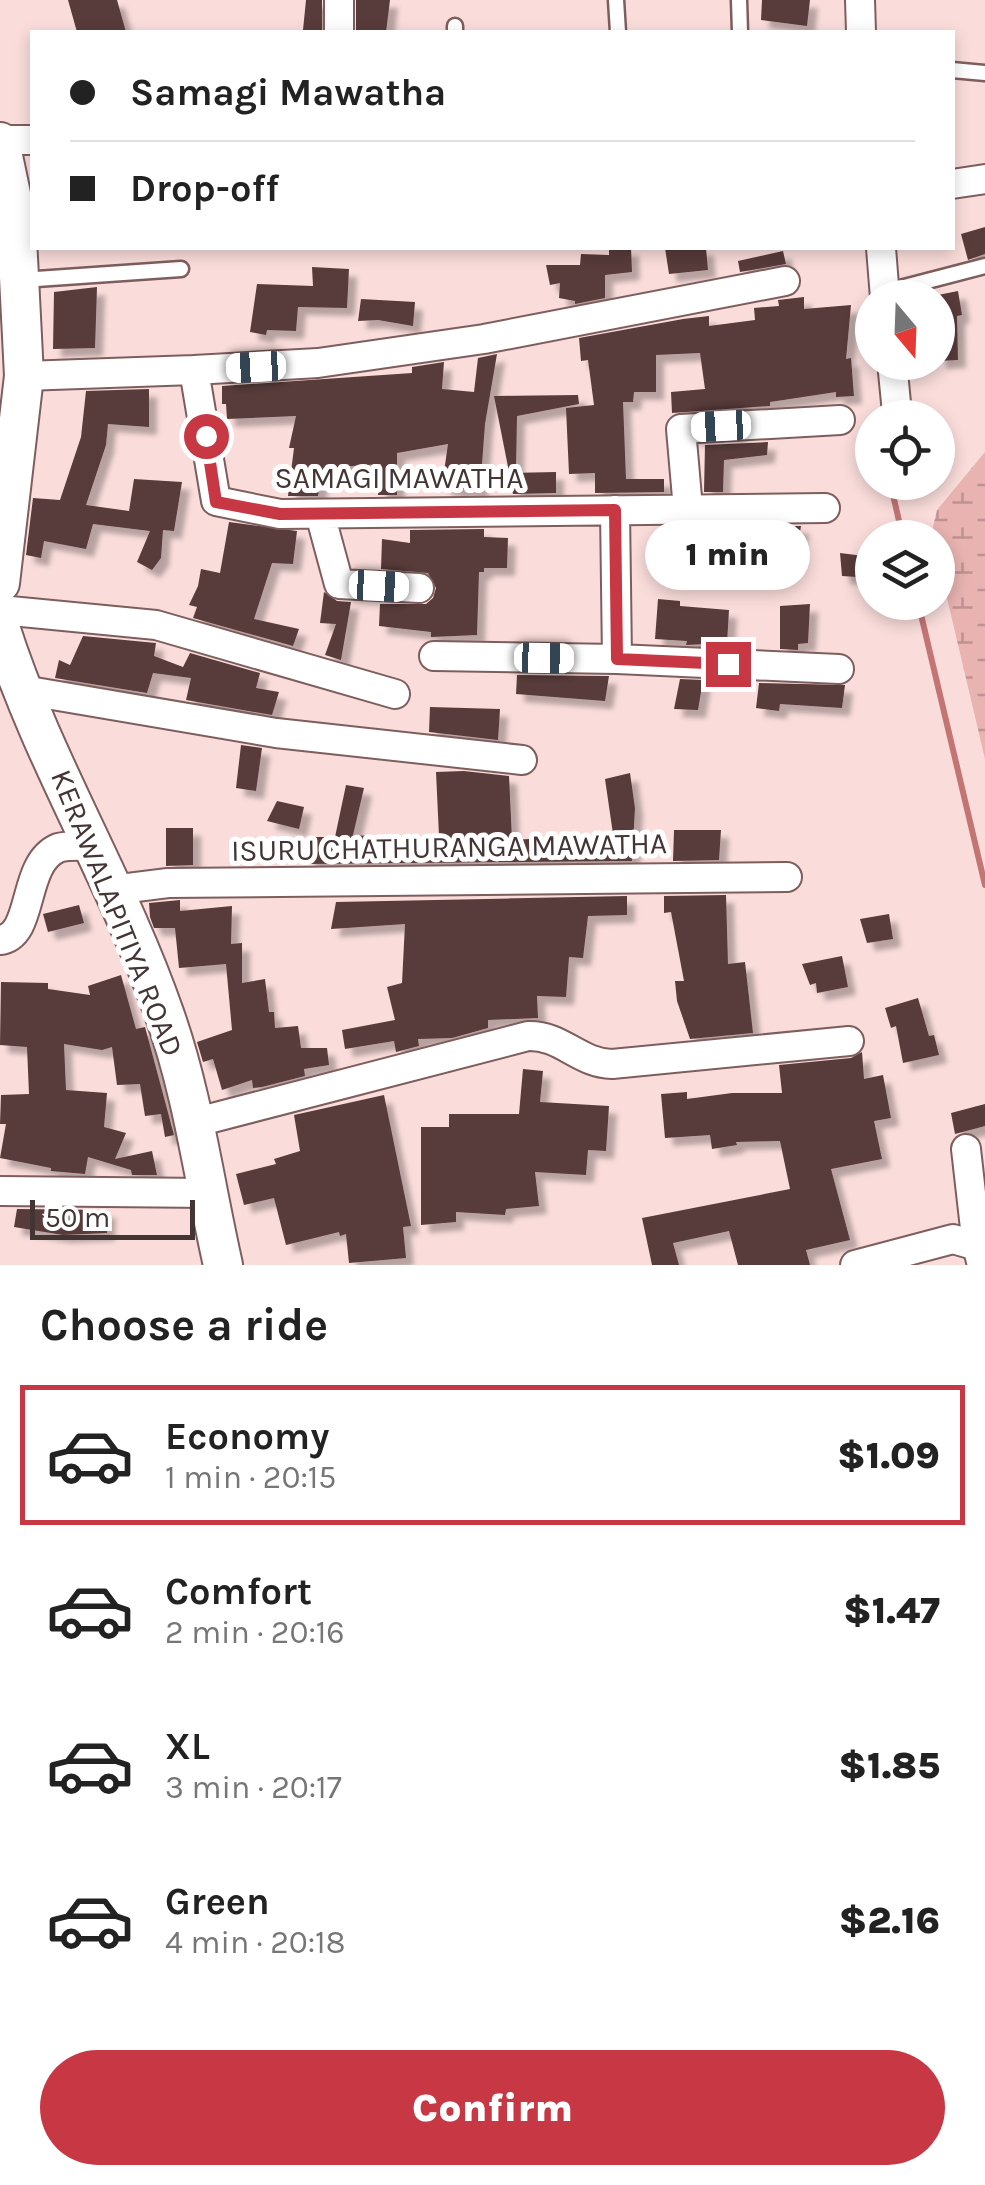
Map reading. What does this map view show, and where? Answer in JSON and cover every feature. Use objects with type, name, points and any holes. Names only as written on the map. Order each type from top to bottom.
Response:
[{"type":"street","points":[[339,30],[340,0]]},
{"type":"street","points":[[860,0],[861,30]]},
{"type":"street","points":[[0,582],[18,378],[13,269],[16,218],[0,141],[30,140]]},
{"type":"street","points":[[955,183],[985,178]]},
{"type":"street","points":[[880,250],[883,280]]},
{"type":"street","points":[[18,378],[318,363],[484,339],[786,281]]},
{"type":"street","name":"SAMAGI MAWATHA","points":[[194,370],[216,502],[280,514],[825,508]]},
{"type":"street","points":[[688,509],[681,428],[840,420]]},
{"type":"street","points":[[615,510],[617,659]]},
{"type":"street","points":[[320,514],[339,584],[419,588]]},
{"type":"street","points":[[0,610],[156,624],[395,694]]},
{"type":"street","name":"KERAWALAPITIYA ROAD","points":[[0,627],[15,682],[112,890],[164,1013],[193,1122],[223,1265]]},
{"type":"street","points":[[434,656],[839,669]]},
{"type":"street","points":[[15,682],[276,732],[522,760]]},
{"type":"street","points":[[0,940],[9,939],[18,930],[38,865],[59,848],[91,846]]},
{"type":"street","name":"ISURU CHATHURANGA MAWATHA","points":[[112,890],[168,883],[787,876]]},
{"type":"street","points":[[193,1122],[528,1036],[546,1035],[593,1064],[849,1042]]},
{"type":"street","points":[[966,1150],[979,1256]]},
{"type":"street","points":[[0,1190],[208,1193]]},
{"type":"street","points":[[856,1265],[953,1239],[979,1256]]},
{"type":"lane","points":[[616,0],[618,30]]},
{"type":"lane","points":[[739,0],[740,30]]},
{"type":"lane","points":[[955,70],[985,73]]},
{"type":"lane","points":[[937,280],[985,266]]},
{"type":"lane","points":[[13,269],[180,269]]},
{"type":"green space","points":[[985,452],[985,759],[952,620],[955,520],[935,520],[945,500],[955,500],[955,488]]},
{"type":"building","points":[[68,0],[117,0],[125,30],[76,30]]},
{"type":"building","points":[[306,0],[322,0],[322,30],[303,30]]},
{"type":"building","points":[[356,0],[390,0],[386,30],[356,30]]},
{"type":"building","points":[[762,0],[810,0],[807,26],[761,20]]},
{"type":"building","points":[[985,227],[985,254],[968,260],[961,234]]},
{"type":"building","points":[[609,250],[631,250],[632,272],[605,275],[605,298],[575,304],[559,298],[560,283],[550,285],[546,265],[580,265],[581,254],[609,255]]},
{"type":"building","points":[[665,250],[706,250],[708,270],[669,274]]},
{"type":"building","points":[[783,251],[786,264],[740,272],[738,261]]},
{"type":"building","points":[[312,267],[349,269],[347,308],[298,307],[296,331],[267,330],[266,335],[250,332],[257,284],[313,286]]},
{"type":"building","points":[[97,287],[95,348],[53,349],[54,292]]},
{"type":"building","points":[[958,291],[962,315],[957,316],[955,360]]},
{"type":"building","points":[[804,297],[804,309],[851,305],[846,359],[851,358],[854,396],[836,397],[836,392],[770,402],[770,406],[672,413],[671,392],[705,389],[700,353],[656,355],[656,392],[634,392],[633,402],[623,402],[626,479],[664,479],[664,492],[595,493],[595,473],[569,474],[566,408],[594,405],[588,360],[581,361],[579,338],[709,316],[709,326],[755,320],[754,308],[779,306],[778,300]]},
{"type":"building","points":[[361,299],[415,302],[413,326],[358,321]]},
{"type":"building","points":[[497,354],[485,424],[480,491],[460,492],[442,486],[448,444],[397,453],[397,495],[378,495],[381,464],[323,468],[318,496],[288,496],[294,448],[289,448],[296,416],[227,419],[226,404],[222,404],[222,386],[412,373],[412,367],[444,362],[442,389],[474,392],[478,358]]},
{"type":"building","points":[[149,389],[149,427],[108,424],[106,445],[86,505],[129,511],[134,479],[182,482],[174,531],[163,530],[161,558],[152,570],[137,562],[150,531],[93,524],[86,549],[44,541],[41,558],[26,555],[33,498],[60,500],[81,437],[86,391]]},
{"type":"building","points":[[578,395],[579,404],[517,416],[516,471],[509,472],[494,396]]},
{"type":"building","points":[[768,442],[767,455],[724,460],[723,492],[704,492],[705,445]]},
{"type":"building","points":[[556,472],[556,493],[513,494],[509,473]]},
{"type":"building","points":[[229,522],[297,531],[293,564],[272,563],[254,619],[299,629],[293,646],[193,618],[197,607],[189,605],[201,569],[220,573]]},
{"type":"building","points":[[801,526],[797,551],[682,540],[682,527]]},
{"type":"building","points":[[484,529],[484,537],[508,538],[507,568],[484,568],[484,572],[479,572],[477,635],[431,637],[431,632],[379,626],[380,604],[426,604],[436,588],[428,573],[381,569],[382,539],[410,543],[410,530]]},
{"type":"building","points":[[840,553],[855,555],[855,577],[842,576]]},
{"type":"building","points":[[324,592],[337,601],[351,602],[341,660],[325,655],[336,624],[320,623]]},
{"type":"building","points":[[658,599],[680,601],[680,606],[729,610],[727,643],[686,645],[687,641],[655,639]]},
{"type":"building","points":[[810,604],[808,643],[798,644],[798,650],[780,649],[780,606]]},
{"type":"building","points":[[83,636],[156,643],[154,656],[183,667],[190,653],[260,673],[256,688],[279,692],[272,715],[186,700],[191,678],[153,673],[147,693],[55,678],[59,660],[70,665]]},
{"type":"building","points":[[517,675],[609,676],[605,701],[516,694]]},
{"type":"building","points":[[680,679],[703,680],[698,710],[674,709]]},
{"type":"building","points":[[759,683],[845,685],[842,708],[780,704],[779,711],[756,708]]},
{"type":"building","points":[[430,707],[500,709],[498,740],[429,732]]},
{"type":"building","points":[[241,745],[262,748],[256,791],[236,788]]},
{"type":"building","points":[[436,772],[509,776],[512,840],[613,834],[605,779],[630,773],[635,808],[632,861],[307,864],[308,837],[335,837],[346,785],[364,788],[353,835],[370,836],[369,842],[431,843],[431,836],[439,836]]},
{"type":"building","points":[[277,801],[304,807],[299,829],[267,821]]},
{"type":"building","points":[[166,828],[193,828],[193,865],[166,866]]},
{"type":"building","points":[[674,830],[721,830],[719,860],[673,861]]},
{"type":"building","points":[[726,895],[728,964],[745,962],[753,1033],[690,1039],[677,1001],[675,981],[684,981],[671,912],[664,913],[664,896]]},
{"type":"building","points":[[627,896],[627,915],[588,916],[583,958],[569,957],[566,997],[537,996],[538,1018],[488,1020],[488,1028],[452,1038],[418,1039],[419,1046],[396,1052],[394,1041],[345,1049],[342,1030],[395,1020],[387,987],[402,983],[405,924],[331,929],[336,902]]},
{"type":"building","points":[[180,900],[180,911],[232,906],[231,944],[242,943],[242,983],[265,979],[275,1028],[298,1026],[301,1048],[327,1048],[329,1065],[304,1069],[305,1076],[262,1087],[253,1088],[252,1080],[222,1090],[213,1059],[203,1062],[197,1042],[232,1030],[226,964],[179,968],[175,928],[154,928],[150,917],[149,903]]},
{"type":"building","points":[[79,905],[84,923],[48,932],[43,914]]},
{"type":"building","points":[[889,914],[893,939],[867,943],[860,919]]},
{"type":"building","points":[[842,956],[848,987],[817,993],[816,983],[810,985],[802,964]]},
{"type":"building","points":[[121,975],[136,1029],[145,1027],[174,1135],[165,1137],[161,1114],[145,1116],[140,1084],[117,1085],[112,1047],[102,1050],[64,1044],[66,1090],[107,1093],[104,1127],[126,1133],[115,1159],[152,1151],[157,1175],[132,1175],[131,1170],[88,1157],[85,1174],[51,1171],[0,1158],[6,1124],[0,1124],[1,1095],[29,1094],[27,1047],[0,1045],[1,982],[48,983],[48,989],[90,995],[88,986]]},
{"type":"building","points":[[918,998],[939,1055],[903,1063],[896,1026],[891,1028],[885,1008]]},
{"type":"building","points":[[862,1052],[864,1079],[883,1075],[891,1118],[874,1121],[882,1159],[831,1169],[850,1240],[806,1250],[810,1265],[738,1265],[729,1231],[673,1243],[679,1265],[652,1265],[642,1218],[790,1189],[780,1141],[736,1142],[737,1145],[712,1149],[710,1135],[665,1138],[661,1094],[687,1092],[687,1099],[732,1093],[782,1093],[779,1065],[851,1058]]},
{"type":"building","points":[[523,1069],[543,1071],[540,1102],[609,1106],[606,1151],[588,1150],[586,1175],[535,1172],[539,1206],[506,1209],[505,1215],[456,1212],[456,1222],[421,1225],[421,1127],[449,1127],[449,1114],[519,1114]]},
{"type":"building","points":[[384,1095],[411,1226],[403,1227],[406,1258],[349,1263],[346,1234],[340,1236],[339,1232],[286,1245],[274,1198],[244,1205],[236,1174],[276,1164],[274,1159],[300,1151],[294,1115]]},
{"type":"building","points":[[985,1104],[985,1126],[955,1134],[951,1113]]},
{"type":"building","points":[[17,1209],[108,1210],[107,1233],[63,1235],[14,1227]]},
{"type":"waterway","points":[[894,500],[899,520]]},
{"type":"waterway","points":[[922,620],[985,885]]},
{"type":"route","points":[[206,436],[216,502],[280,514],[615,510],[617,659],[728,664]]}]
